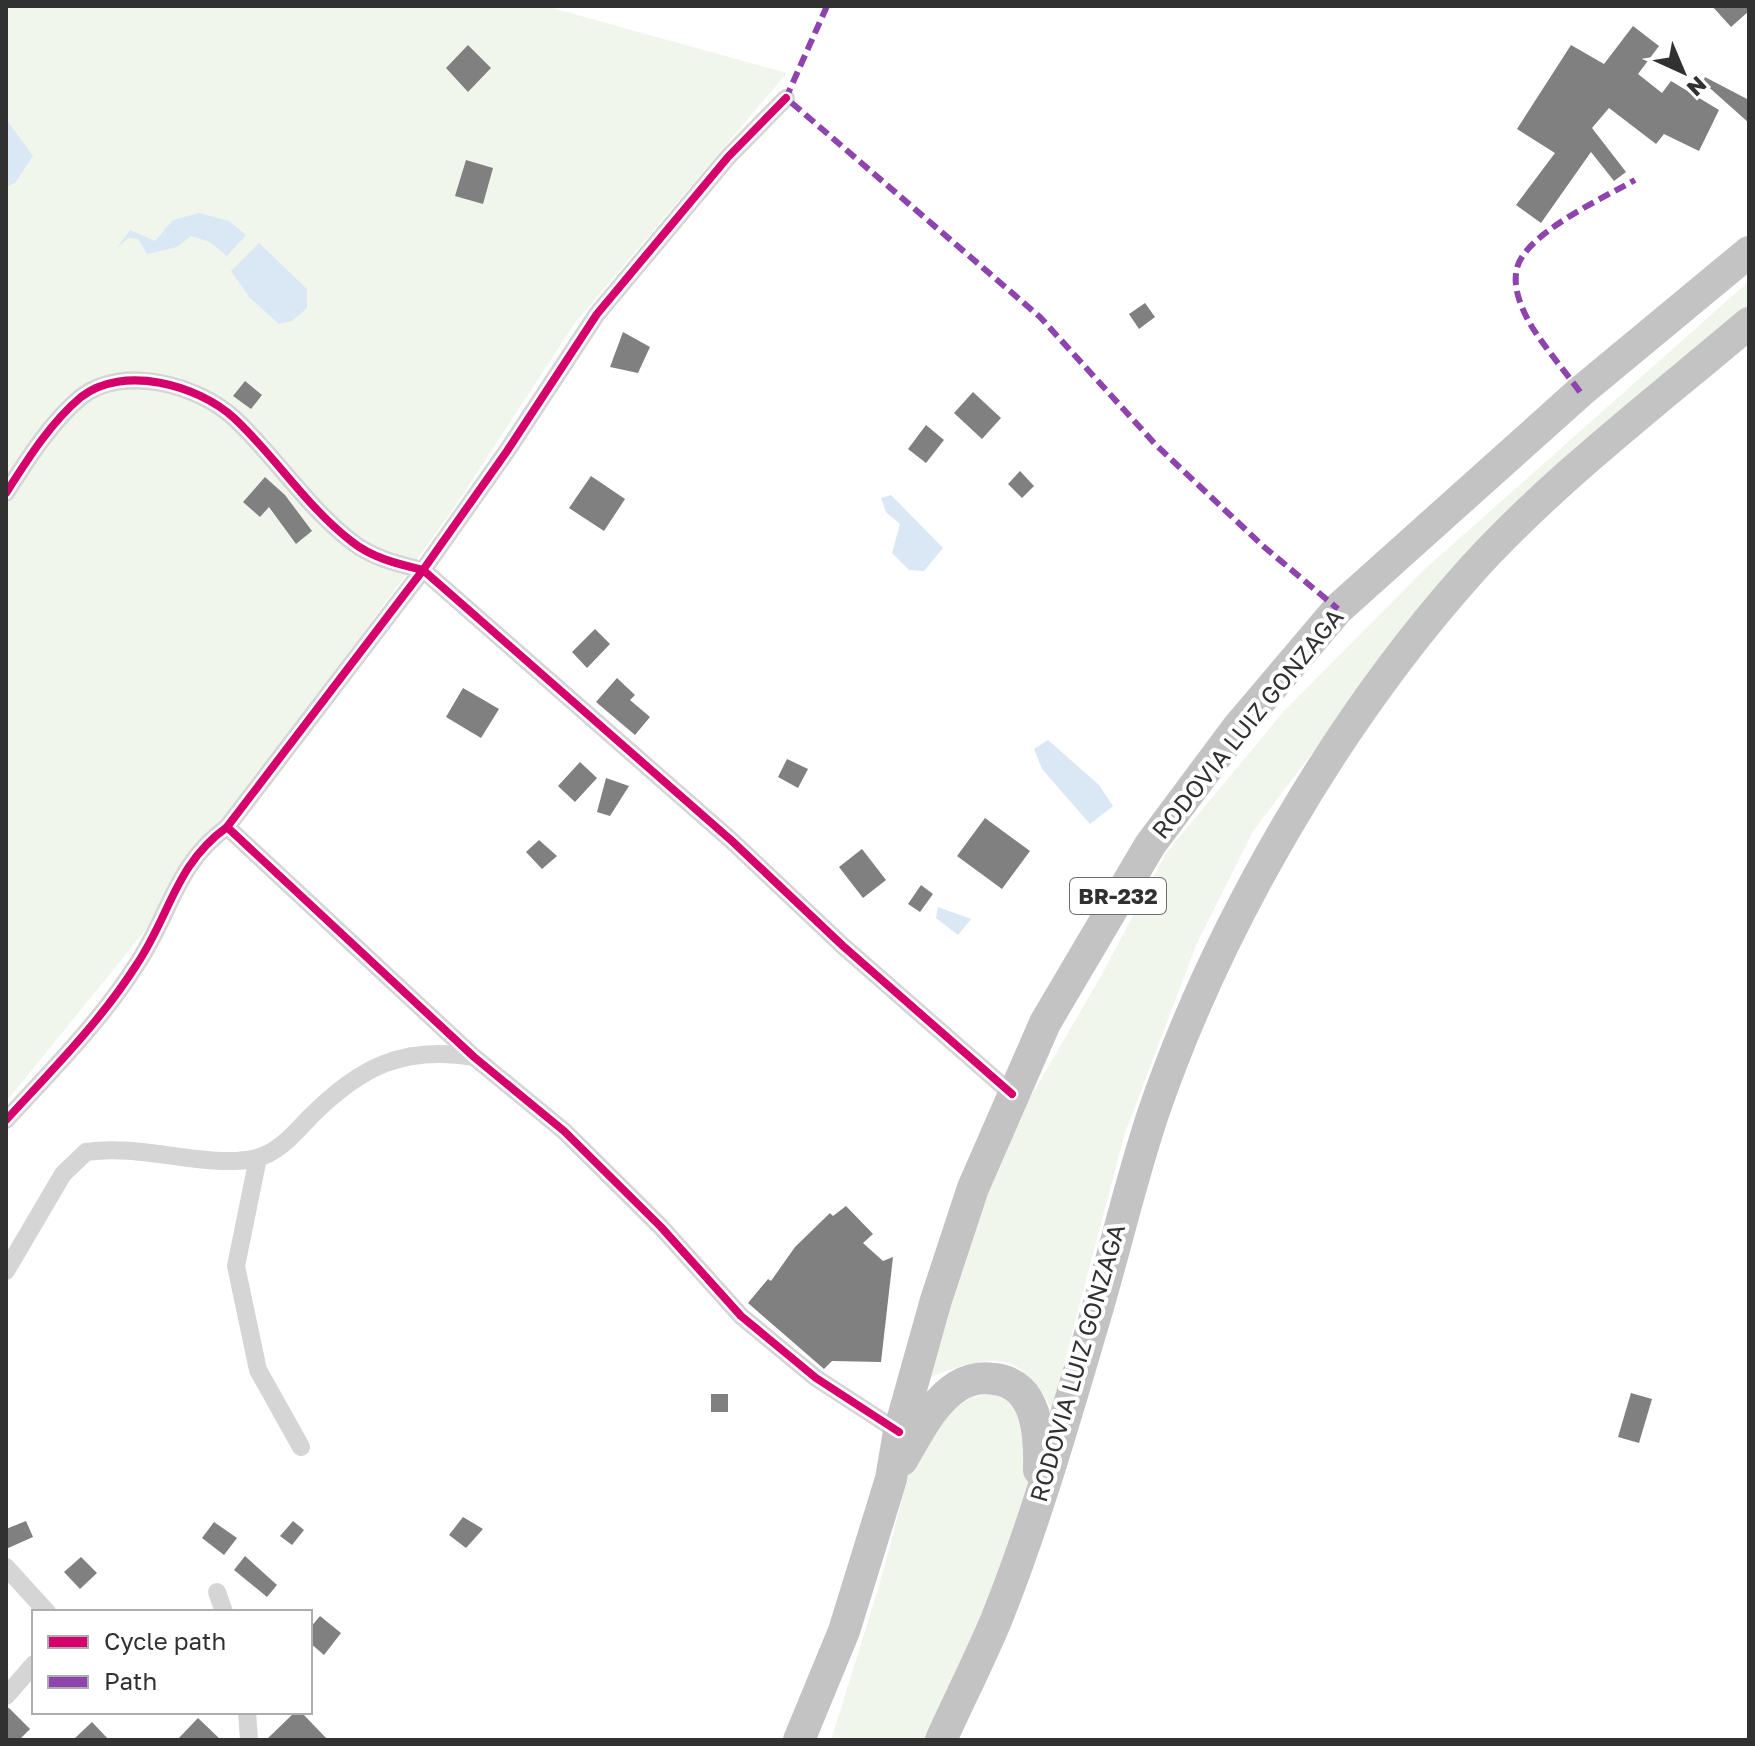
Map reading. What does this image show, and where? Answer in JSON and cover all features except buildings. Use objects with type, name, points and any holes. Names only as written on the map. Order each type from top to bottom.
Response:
[{"type":"highway","name":"RODOVIA LUIZ GONZAGA","points":[[799,1740],[844,1631],[891,1479],[899,1432],[973,1188],[1045,1023],[1150,845],[1238,727],[1338,609],[1580,392],[1749,252]]},
{"type":"highway","name":"RODOVIA LUIZ GONZAGA","points":[[941,1740],[997,1619],[1037,1505],[1154,1112],[1193,1010],[1282,835],[1357,720],[1419,634],[1468,574],[1516,525],[1749,323]]},
{"type":"highway","points":[[891,1479],[944,1397],[977,1378],[999,1379],[1027,1397],[1034,1413],[1039,1458],[1037,1505]]},
{"type":"street","points":[[6,1120],[123,986],[152,941],[187,866],[199,850],[227,827],[423,570],[507,451],[597,314],[728,157],[786,98]]},
{"type":"street","points":[[6,493],[44,438],[82,396],[112,384],[142,381],[173,386],[206,397],[234,418],[352,543],[373,555],[423,570],[732,841],[843,946],[1012,1094]]},
{"type":"street","points":[[227,827],[474,1057],[582,1149],[661,1227],[741,1316],[816,1378],[899,1432]]},
{"type":"street","points":[[6,1271],[63,1174],[86,1152],[139,1149],[236,1161],[258,1158],[276,1149],[347,1082],[374,1066],[422,1052],[474,1057]]},
{"type":"street","points":[[258,1158],[236,1266],[258,1370],[301,1447]]},
{"type":"street","points":[[6,1567],[45,1610]]},
{"type":"street","points":[[217,1592],[223,1610]]},
{"type":"street","points":[[6,1696],[32,1666]]},
{"type":"street","points":[[247,1714],[249,1740]]},
{"type":"shaded area","points":[[6,6],[545,6],[787,73],[575,323],[454,508],[170,900],[6,1102]]},
{"type":"shaded area","points":[[6,119],[33,156],[15,183],[6,187]]},
{"type":"shaded area","points":[[199,213],[229,221],[246,235],[227,256],[210,242],[191,236],[177,247],[147,254],[138,239],[128,238],[117,248],[130,230],[155,241],[173,220]]},
{"type":"shaded area","points":[[259,243],[307,289],[307,308],[292,321],[279,324],[250,298],[231,271]]},
{"type":"shaded area","points":[[1749,281],[1749,307],[1491,535],[1412,621],[1254,830],[1197,943],[1125,1133],[1052,1409],[1027,1375],[1001,1362],[970,1364],[931,1377],[969,1228],[1013,1127],[1100,978],[1166,853],[1284,711],[1426,568]]},
{"type":"shaded area","points":[[891,495],[943,548],[924,571],[909,570],[892,553],[900,524],[886,512],[881,498]]},
{"type":"shaded area","points":[[1048,740],[1099,785],[1113,806],[1090,824],[1042,769],[1034,749]]},
{"type":"shaded area","points":[[938,907],[971,919],[958,935],[936,918]]},
{"type":"shaded area","points":[[992,1394],[1011,1402],[1025,1427],[1032,1473],[998,1588],[928,1740],[831,1740],[879,1586],[915,1451],[943,1416],[972,1397]]},
{"type":"marked path","points":[[827,6],[786,98],[1040,317],[1156,445],[1263,546],[1338,609]]},
{"type":"marked path","points":[[1580,392],[1528,320],[1517,291],[1517,268],[1523,255],[1550,229],[1635,180]]},
{"type":"cycle path","points":[[6,1120],[75,1045],[123,985],[196,857],[227,827],[423,570],[507,451],[597,314],[728,157],[786,98]]},
{"type":"cycle path","points":[[6,493],[60,418],[81,397],[98,387],[138,380],[160,383],[181,388],[219,406],[249,433],[305,497],[351,541],[376,556],[423,570],[732,841],[843,946],[1012,1094]]},
{"type":"cycle path","points":[[227,827],[474,1057],[564,1131],[661,1227],[741,1316],[816,1378],[899,1432]]}]
